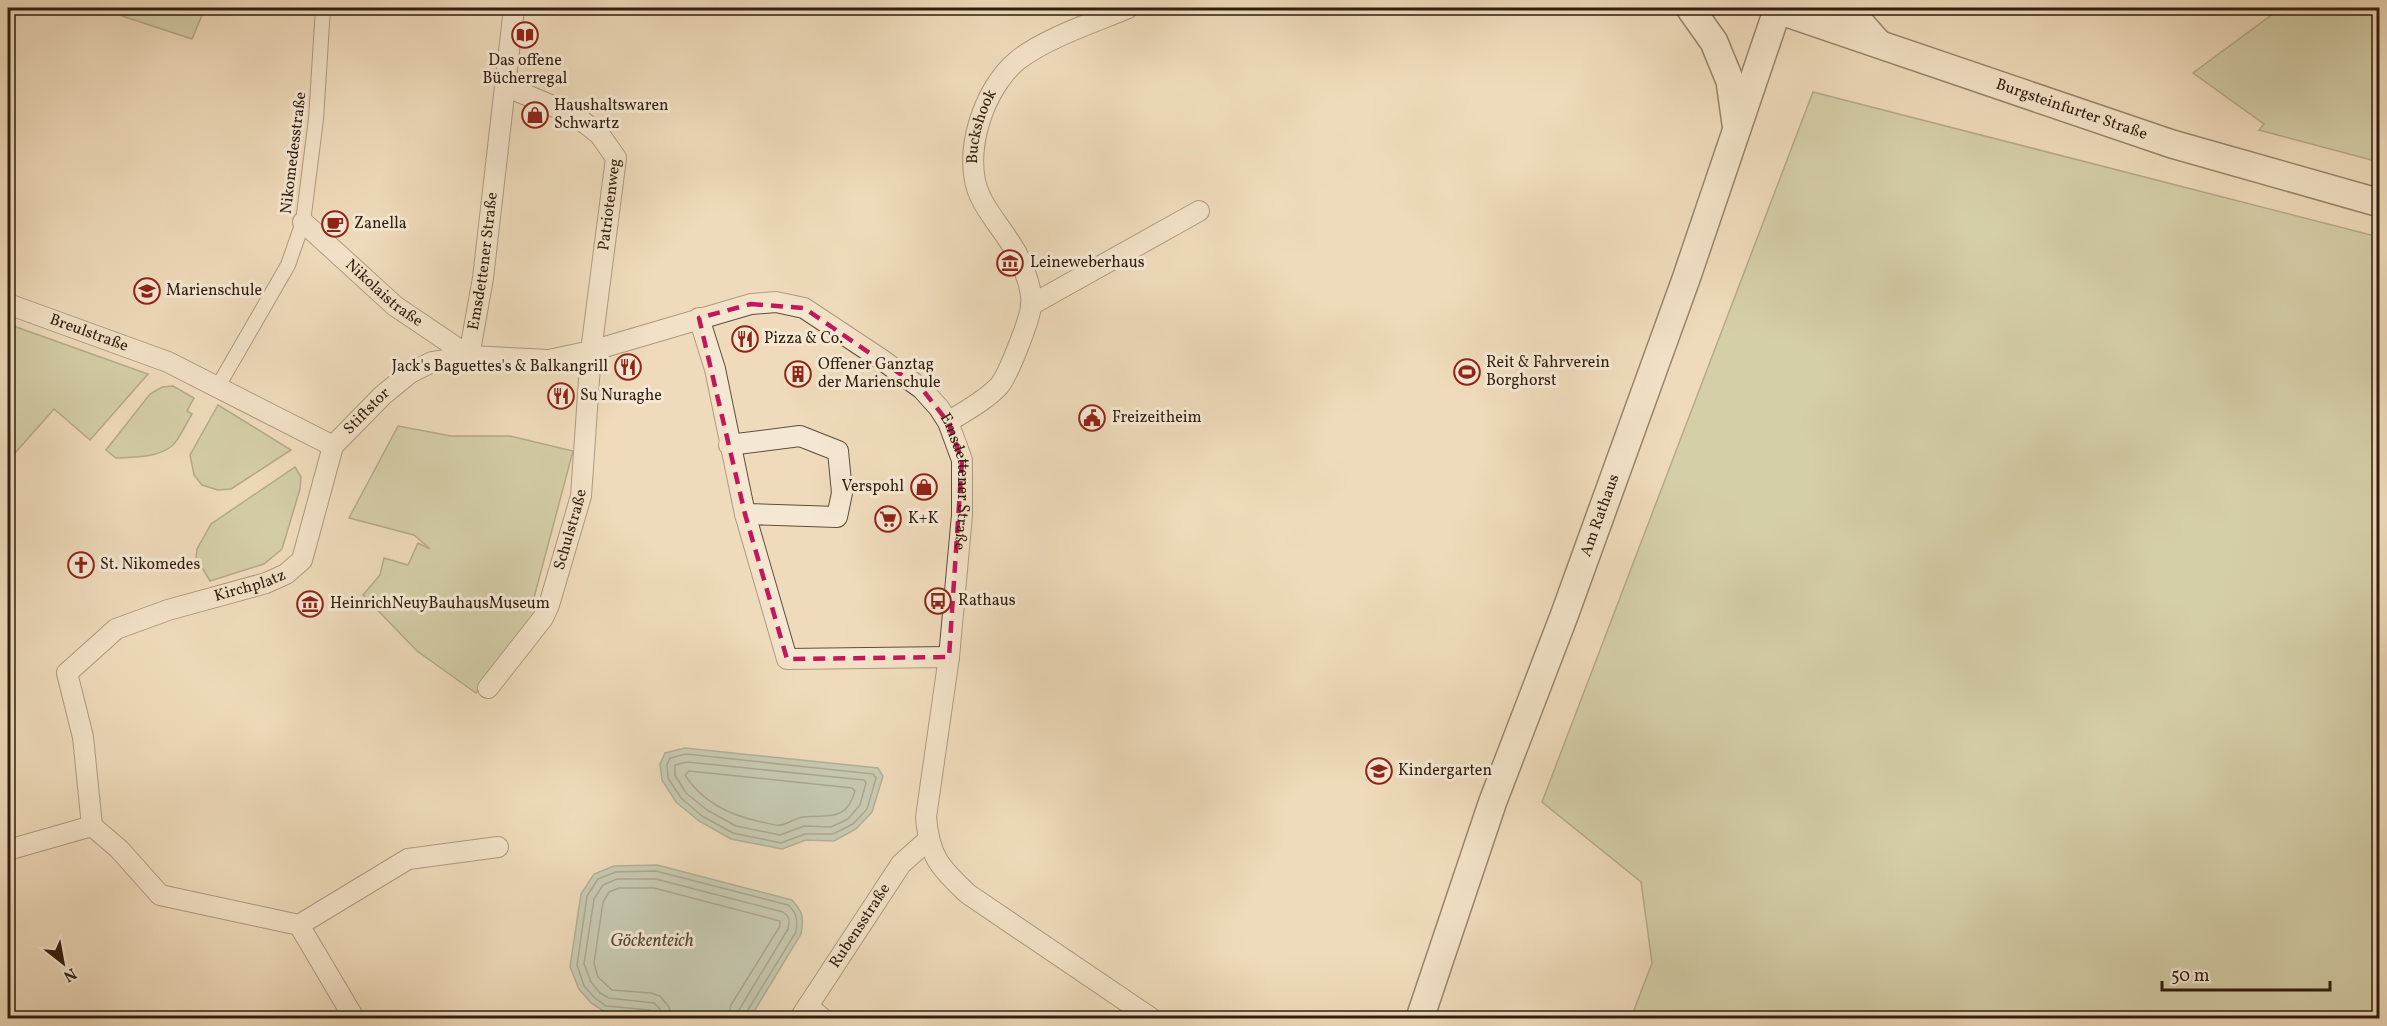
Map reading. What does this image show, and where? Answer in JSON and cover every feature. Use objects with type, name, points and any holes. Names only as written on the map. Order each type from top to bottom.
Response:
[{"type":"main road","points":[[1690,8],[1714,42],[1730,81],[1737,129]]},
{"type":"main road","name":"Am Rathaus","points":[[1420,1018],[1493,801],[1686,279],[1775,8]]},
{"type":"main road","name":"Burgsteinfurter Straße","points":[[1775,8],[2172,144],[2379,203]]},
{"type":"main road","points":[[1846,8],[1879,44]]},
{"type":"street","name":"Nikomedesstraße","points":[[217,388],[288,265],[303,222],[316,119],[323,8]]},
{"type":"street","name":"Emsdettener Straße","points":[[514,8],[483,278],[470,356],[549,360],[591,351],[751,304],[776,302],[804,308],[922,389],[948,422],[962,460],[962,515],[949,657],[926,817],[927,840],[942,869],[968,894],[1151,1018]]},
{"type":"street","name":"Buckshook","points":[[948,422],[980,402],[1000,385],[1011,366],[1031,305],[1027,279],[1019,257],[979,196],[973,169],[973,154],[985,107],[1002,75],[1032,50],[1128,8]]},
{"type":"street","name":"Patriotenweg","points":[[505,86],[576,116],[600,135],[616,158],[591,351]]},
{"type":"street","points":[[1031,305],[1199,211]]},
{"type":"street","name":"Nikolaistraße","points":[[303,222],[396,306],[470,356]]},
{"type":"street","name":"Breulstraße","points":[[8,304],[168,362],[217,388]]},
{"type":"street","points":[[699,318],[714,369],[745,514],[787,659],[949,657]]},
{"type":"street","name":"Schulstraße","points":[[488,688],[543,618],[549,605],[581,496],[591,351]]},
{"type":"street","name":"Stiftstor","points":[[333,446],[383,395],[410,373],[432,362],[470,356]]},
{"type":"street","points":[[217,388],[333,446]]},
{"type":"street","points":[[729,445],[800,436],[838,451],[842,493],[837,517],[745,514]]},
{"type":"street","name":"Kirchplatz","points":[[92,826],[83,736],[67,673],[116,629],[168,610],[266,583],[286,573],[302,560],[333,446]]},
{"type":"street","points":[[8,850],[92,826],[119,849],[160,895],[298,925],[408,859],[498,847]]},
{"type":"street","name":"Rubensstraße","points":[[810,1014],[901,864],[927,840]]},
{"type":"street","points":[[298,925],[354,1018]]},
{"type":"highlighted area","points":[[751,304],[804,308],[922,389],[948,422],[962,460],[949,657],[787,659],[745,514],[699,318]]},
{"type":"green space","points":[[124,8],[205,8],[192,39],[122,16]]},
{"type":"green space","points":[[2281,8],[2379,8],[2379,162],[2259,130],[2264,124],[2193,73]]},
{"type":"green space","points":[[1813,92],[2379,237],[2379,1018],[1631,1018],[1652,963],[1641,882],[1542,802]]},
{"type":"green space","points":[[8,324],[148,374],[90,440],[54,409],[8,461]]},
{"type":"green space","points":[[173,386],[194,398],[187,411],[192,414],[172,446],[152,455],[116,458],[106,450],[150,394],[162,387]]},
{"type":"green space","points":[[218,405],[291,450],[231,489],[218,490],[202,485],[194,475],[190,455]]},
{"type":"green space","points":[[398,426],[451,436],[510,436],[573,451],[532,605],[541,611],[476,693],[417,651],[363,595],[380,575],[384,558],[408,565],[418,543],[430,549],[414,535],[349,518]]},
{"type":"green space","points":[[295,467],[301,477],[300,489],[282,549],[264,564],[210,581],[196,557],[197,549],[211,524]]},
{"type":"water","points":[[685,748],[878,768],[883,776],[872,812],[856,829],[834,841],[806,840],[782,849],[731,839],[699,821],[676,802],[662,780],[660,764],[665,753]]},
{"type":"water","name":"Göckenteich","points":[[657,865],[792,900],[798,908],[802,919],[801,934],[750,1018],[680,1018],[605,1012],[591,1003],[579,989],[570,967],[581,894],[594,874],[614,866]]},
{"type":"place","name":"Das offene Bücherregal","points":[[525,35]]},
{"type":"place","name":"Haushaltswaren Schwartz","points":[[535,115]]},
{"type":"place","name":"Zanella","points":[[335,224]]},
{"type":"place","name":"Leineweberhaus","points":[[1010,263]]},
{"type":"place","name":"Marienschule","points":[[147,291]]},
{"type":"place","name":"Pizza & Co.","points":[[745,339]]},
{"type":"place","name":"Jack's Baguettes's & Balkangrill","points":[[628,367]]},
{"type":"place","name":"Reit & Fahrverein Borghorst","points":[[1467,372]]},
{"type":"place","name":"Offener Ganztag der Marienschule","points":[[798,374]]},
{"type":"place","name":"Su Nuraghe","points":[[561,396]]},
{"type":"place","name":"Freizeitheim","points":[[1092,418]]},
{"type":"place","name":"Verspohl","points":[[924,487]]},
{"type":"place","name":"K+K","points":[[888,519]]},
{"type":"place","name":"St. Nikomedes","points":[[81,565]]},
{"type":"place","name":"Rathaus","points":[[938,601]]},
{"type":"place","name":"HeinrichNeuyBauhausMuseum","points":[[310,604]]},
{"type":"place","name":"Kindergarten","points":[[1379,771]]}]
